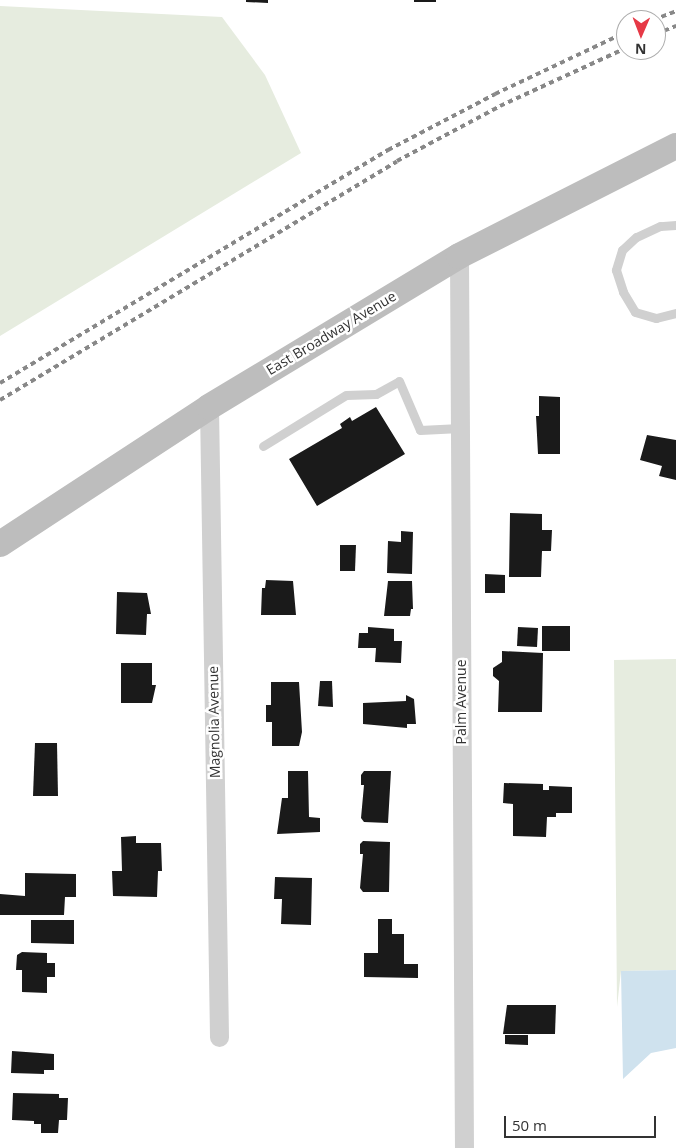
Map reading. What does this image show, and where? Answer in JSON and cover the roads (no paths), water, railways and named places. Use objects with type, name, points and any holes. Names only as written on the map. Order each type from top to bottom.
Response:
[{"type":"main road","name":"East Broadway Avenue","points":[[0,544],[209,407],[459,256],[676,146]]},
{"type":"street","name":"Palm Avenue","points":[[459,256],[464,1148]]},
{"type":"street","name":"Magnolia Avenue","points":[[209,407],[219,1037]]},
{"type":"lane","points":[[676,225],[660,226],[636,237],[622,250],[616,270],[623,292],[636,312],[656,318],[676,313]]},
{"type":"lane","points":[[262,446],[346,394],[376,394],[400,380],[420,430],[460,428]]},
{"type":"water","points":[[676,970],[676,1048],[651,1053],[623,1079],[621,971]]},
{"type":"railway","points":[[666,15],[676,11]]},
{"type":"railway","points":[[666,30],[676,26]]},
{"type":"railway","points":[[0,383],[388,150],[495,94],[616,37]]},
{"type":"railway","points":[[0,400],[397,161],[500,106],[616,53]]}]
